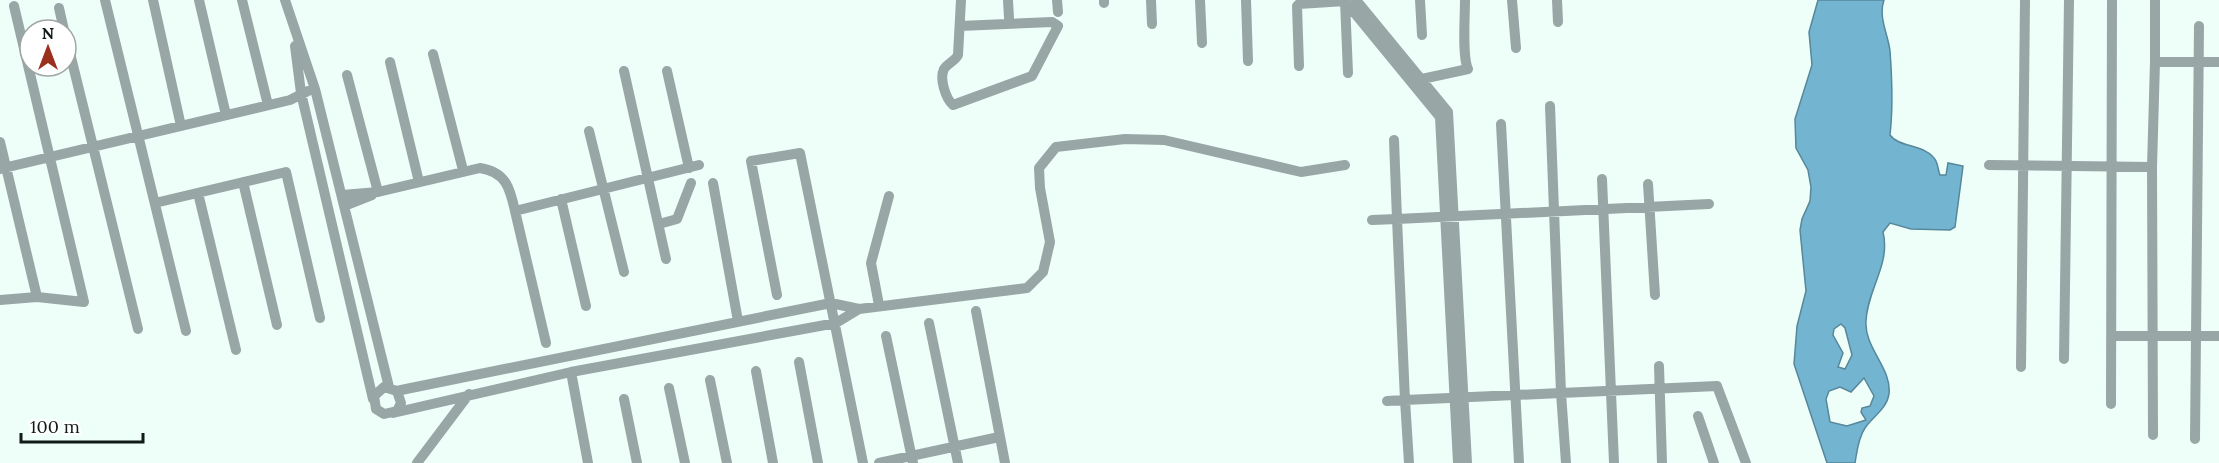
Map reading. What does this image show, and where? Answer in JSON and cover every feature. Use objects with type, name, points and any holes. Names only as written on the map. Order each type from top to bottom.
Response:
[{"type":"street","points":[[105,0],[186,331]]},
{"type":"street","points":[[153,0],[181,126]]},
{"type":"street","points":[[199,0],[226,115]]},
{"type":"street","points":[[242,0],[268,105]]},
{"type":"street","points":[[285,0],[315,88],[366,292],[393,389],[401,403],[393,413]]},
{"type":"street","points":[[960,26],[1052,22],[1058,27],[1032,76],[953,105],[945,94],[944,73],[945,68],[958,56],[961,0]]},
{"type":"street","points":[[1008,0],[1009,18]]},
{"type":"street","points":[[1057,0],[1058,12]]},
{"type":"street","points":[[1151,0],[1152,24]]},
{"type":"street","points":[[1200,0],[1202,43]]},
{"type":"street","points":[[1246,0],[1248,61]]},
{"type":"street","points":[[1299,66],[1297,6],[1348,0]]},
{"type":"street","points":[[1348,0],[1348,73]]},
{"type":"street","points":[[1348,0],[1422,79],[1448,112],[1450,217],[1460,398],[1467,463]]},
{"type":"street","points":[[1348,0],[1438,113],[1441,122],[1450,217]]},
{"type":"street","points":[[1420,0],[1422,35]]},
{"type":"street","points":[[1422,79],[1468,69],[1463,59],[1466,40],[1465,0]]},
{"type":"street","points":[[1512,0],[1516,48]]},
{"type":"street","points":[[1557,0],[1558,22]]},
{"type":"street","points":[[2021,367],[2025,0]]},
{"type":"street","points":[[2064,359],[2069,0]]},
{"type":"street","points":[[2111,404],[2109,167],[2112,0]]},
{"type":"street","points":[[2153,435],[2152,167],[2155,0]]},
{"type":"street","points":[[0,300],[37,297],[84,302],[48,158],[14,6]]},
{"type":"street","points":[[59,8],[61,18]]},
{"type":"street","points":[[292,25],[301,93],[373,401],[380,412],[393,413],[571,372],[836,323],[859,309],[879,305],[1027,288],[1043,272],[1050,242],[1040,188],[1039,168],[1056,147],[1125,139],[1164,140],[1301,172],[1345,165]]},
{"type":"street","points":[[2195,439],[2199,26]]},
{"type":"street","points":[[433,54],[463,170]]},
{"type":"street","points":[[390,62],[419,182]]},
{"type":"street","points":[[2155,62],[2219,62]]},
{"type":"street","points":[[515,211],[694,166],[667,70]]},
{"type":"street","points":[[624,71],[666,259]]},
{"type":"street","points":[[347,75],[378,192]]},
{"type":"street","points":[[76,78],[138,329]]},
{"type":"street","points":[[3,169],[268,105],[315,88]]},
{"type":"street","points":[[1550,106],[1561,393],[1566,463]]},
{"type":"street","points":[[1502,124],[1519,463]]},
{"type":"street","points":[[589,131],[624,272]]},
{"type":"street","points":[[1394,140],[1409,463]]},
{"type":"street","points":[[0,142],[3,169],[37,297]]},
{"type":"street","points":[[777,295],[751,161],[800,153],[863,463]]},
{"type":"street","points":[[1989,165],[2152,167]]},
{"type":"street","points":[[326,202],[378,192],[463,170],[491,170],[502,176],[508,183],[546,343]]},
{"type":"street","points":[[155,203],[286,172],[320,318]]},
{"type":"street","points":[[1602,179],[1614,463]]},
{"type":"street","points":[[243,182],[277,326]]},
{"type":"street","points":[[658,224],[676,219],[691,183]]},
{"type":"street","points":[[712,183],[738,321]]},
{"type":"street","points":[[1648,184],[1655,295]]},
{"type":"street","points":[[198,192],[236,350]]},
{"type":"street","points":[[879,305],[871,263],[889,196]]},
{"type":"street","points":[[561,199],[586,306]]},
{"type":"street","points":[[1372,220],[1604,211],[1710,204]]},
{"type":"street","points":[[349,296],[366,292]]},
{"type":"street","points":[[373,401],[376,392],[704,327],[831,303],[859,309]]},
{"type":"street","points":[[976,311],[1005,463]]},
{"type":"street","points":[[929,323],[958,463]]},
{"type":"street","points":[[704,327],[709,347]]},
{"type":"street","points":[[886,336],[912,459]]},
{"type":"street","points":[[2111,336],[2219,336]]},
{"type":"street","points":[[799,362],[819,463]]},
{"type":"street","points":[[1659,366],[1662,463]]},
{"type":"street","points":[[756,371],[773,463]]},
{"type":"street","points":[[571,372],[588,463]]},
{"type":"street","points":[[710,380],[727,463]]},
{"type":"street","points":[[1387,401],[1717,386],[1746,463]]},
{"type":"street","points":[[669,388],[685,463]]},
{"type":"street","points":[[417,463],[469,394]]},
{"type":"street","points":[[1458,463],[1460,398]]},
{"type":"street","points":[[624,399],[637,463]]},
{"type":"street","points":[[1698,416],[1714,463]]},
{"type":"street","points":[[879,463],[912,459],[955,446],[999,437]]},
{"type":"water","points":[[1818,0],[1884,0],[1882,13],[1890,51],[1891,72],[1890,135],[1932,156],[1937,163],[1940,175],[1946,175],[1948,163],[1963,166],[1955,227],[1950,230],[1911,229],[1890,223],[1883,232],[1884,255],[1867,310],[1866,321],[1869,340],[1886,375],[1889,394],[1882,408],[1863,432],[1855,463],[1827,463],[1794,364],[1797,326],[1806,291],[1800,230],[1810,201],[1811,187],[1808,170],[1796,148],[1795,119],[1812,65],[1809,32]],"holes":[[[1841,324],[1845,328],[1852,355],[1845,369],[1838,367],[1843,353],[1833,335],[1834,329]],[[1864,378],[1874,396],[1870,406],[1862,408],[1861,412],[1866,420],[1847,426],[1830,422],[1826,399],[1829,391],[1840,387],[1851,392]]]}]
